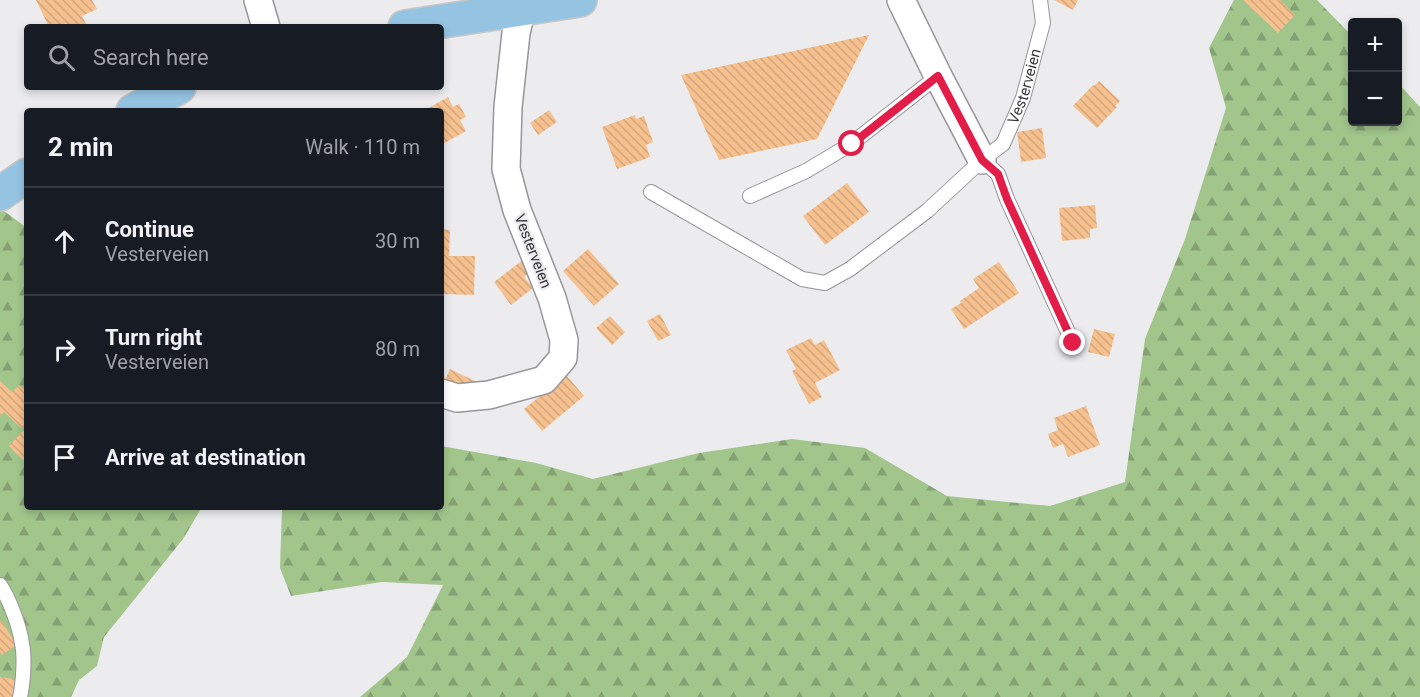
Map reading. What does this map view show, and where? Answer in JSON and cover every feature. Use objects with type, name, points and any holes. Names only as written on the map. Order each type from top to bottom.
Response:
[{"type":"main road","points":[[423,24],[580,0]]},
{"type":"main road","points":[[140,108],[173,90]]},
{"type":"main road","points":[[0,194],[24,177]]},
{"type":"street","points":[[258,0],[265,24]]},
{"type":"street","points":[[901,0],[982,160]]},
{"type":"street","name":"Vesterveien","points":[[444,394],[457,398],[489,395],[544,380],[563,358],[564,340],[552,298],[517,210],[506,169],[508,107],[516,33],[522,8]]},
{"type":"lane","name":"Vesterveien","points":[[651,192],[802,279],[825,283],[850,269],[927,211],[982,160],[1003,144],[1023,98],[1043,24],[1040,0]]},
{"type":"lane","points":[[750,196],[806,171],[852,144],[938,76]]},
{"type":"lane","points":[[982,160],[998,174],[1007,199],[1073,343]]},
{"type":"lane","points":[[0,585],[7,596],[22,644],[20,697]]},
{"type":"green space","points":[[1234,0],[1317,0],[1348,32],[1348,126],[1402,126],[1402,87],[1420,107],[1420,697],[360,697],[407,657],[443,585],[382,582],[291,596],[280,568],[282,510],[444,510],[444,447],[536,463],[593,479],[699,453],[792,439],[865,448],[947,496],[1050,506],[1125,482],[1145,339],[1185,239],[1226,108],[1209,48]]},
{"type":"green space","points":[[0,208],[24,226],[24,510],[200,510],[183,539],[104,637],[97,666],[79,680],[71,697],[0,697]]},
{"type":"building","points":[[36,0],[92,0],[97,9],[82,16],[86,24],[48,24]]},
{"type":"building","points":[[1054,0],[1078,0],[1073,10]]},
{"type":"building","points":[[1243,0],[1280,0],[1295,15],[1278,33]]},
{"type":"building","points":[[869,35],[817,139],[719,160],[681,75]]},
{"type":"building","points":[[1099,81],[1120,101],[1097,128],[1073,106]]},
{"type":"building","points":[[448,97],[453,107],[459,104],[466,117],[460,120],[466,131],[444,143],[444,108],[428,108]]},
{"type":"building","points":[[549,110],[557,122],[538,135],[530,123]]},
{"type":"building","points":[[635,115],[636,119],[644,116],[653,142],[646,145],[650,157],[617,169],[602,127]]},
{"type":"building","points":[[1042,128],[1046,158],[1021,162],[1017,132]]},
{"type":"building","points":[[847,183],[869,212],[825,245],[803,216]]},
{"type":"building","points":[[1095,205],[1097,228],[1090,229],[1090,238],[1062,241],[1059,208]]},
{"type":"building","points":[[444,229],[450,230],[449,256],[475,256],[474,295],[444,294]]},
{"type":"building","points":[[588,249],[619,284],[594,306],[563,271]]},
{"type":"building","points":[[528,256],[537,267],[524,277],[533,288],[511,305],[494,282]]},
{"type":"building","points":[[999,262],[1019,293],[964,329],[951,309],[979,288],[973,279]]},
{"type":"building","points":[[660,314],[671,335],[658,341],[647,321]]},
{"type":"building","points":[[610,316],[625,332],[612,345],[596,328]]},
{"type":"building","points":[[1094,329],[1115,334],[1109,357],[1088,352]]},
{"type":"building","points":[[811,338],[815,345],[824,340],[840,370],[815,383],[822,397],[809,404],[792,371],[796,369],[786,350]]},
{"type":"building","points":[[450,369],[475,381],[467,397],[444,386]]},
{"type":"building","points":[[566,375],[584,396],[542,431],[524,409]]},
{"type":"building","points":[[0,381],[12,392],[19,385],[24,389],[24,425],[21,428],[4,412],[0,416]]},
{"type":"building","points":[[1086,406],[1100,445],[1068,457],[1063,444],[1053,448],[1048,434],[1058,430],[1054,418]]},
{"type":"building","points":[[24,432],[24,461],[9,446]]},
{"type":"building","points":[[2,621],[16,645],[2,655],[0,652],[0,622]]},
{"type":"building","points":[[0,677],[15,679],[13,692],[16,693],[15,697],[0,697]]},
{"type":"route","points":[[852,144],[938,76],[982,160],[998,174],[1007,199],[1073,343]]}]
